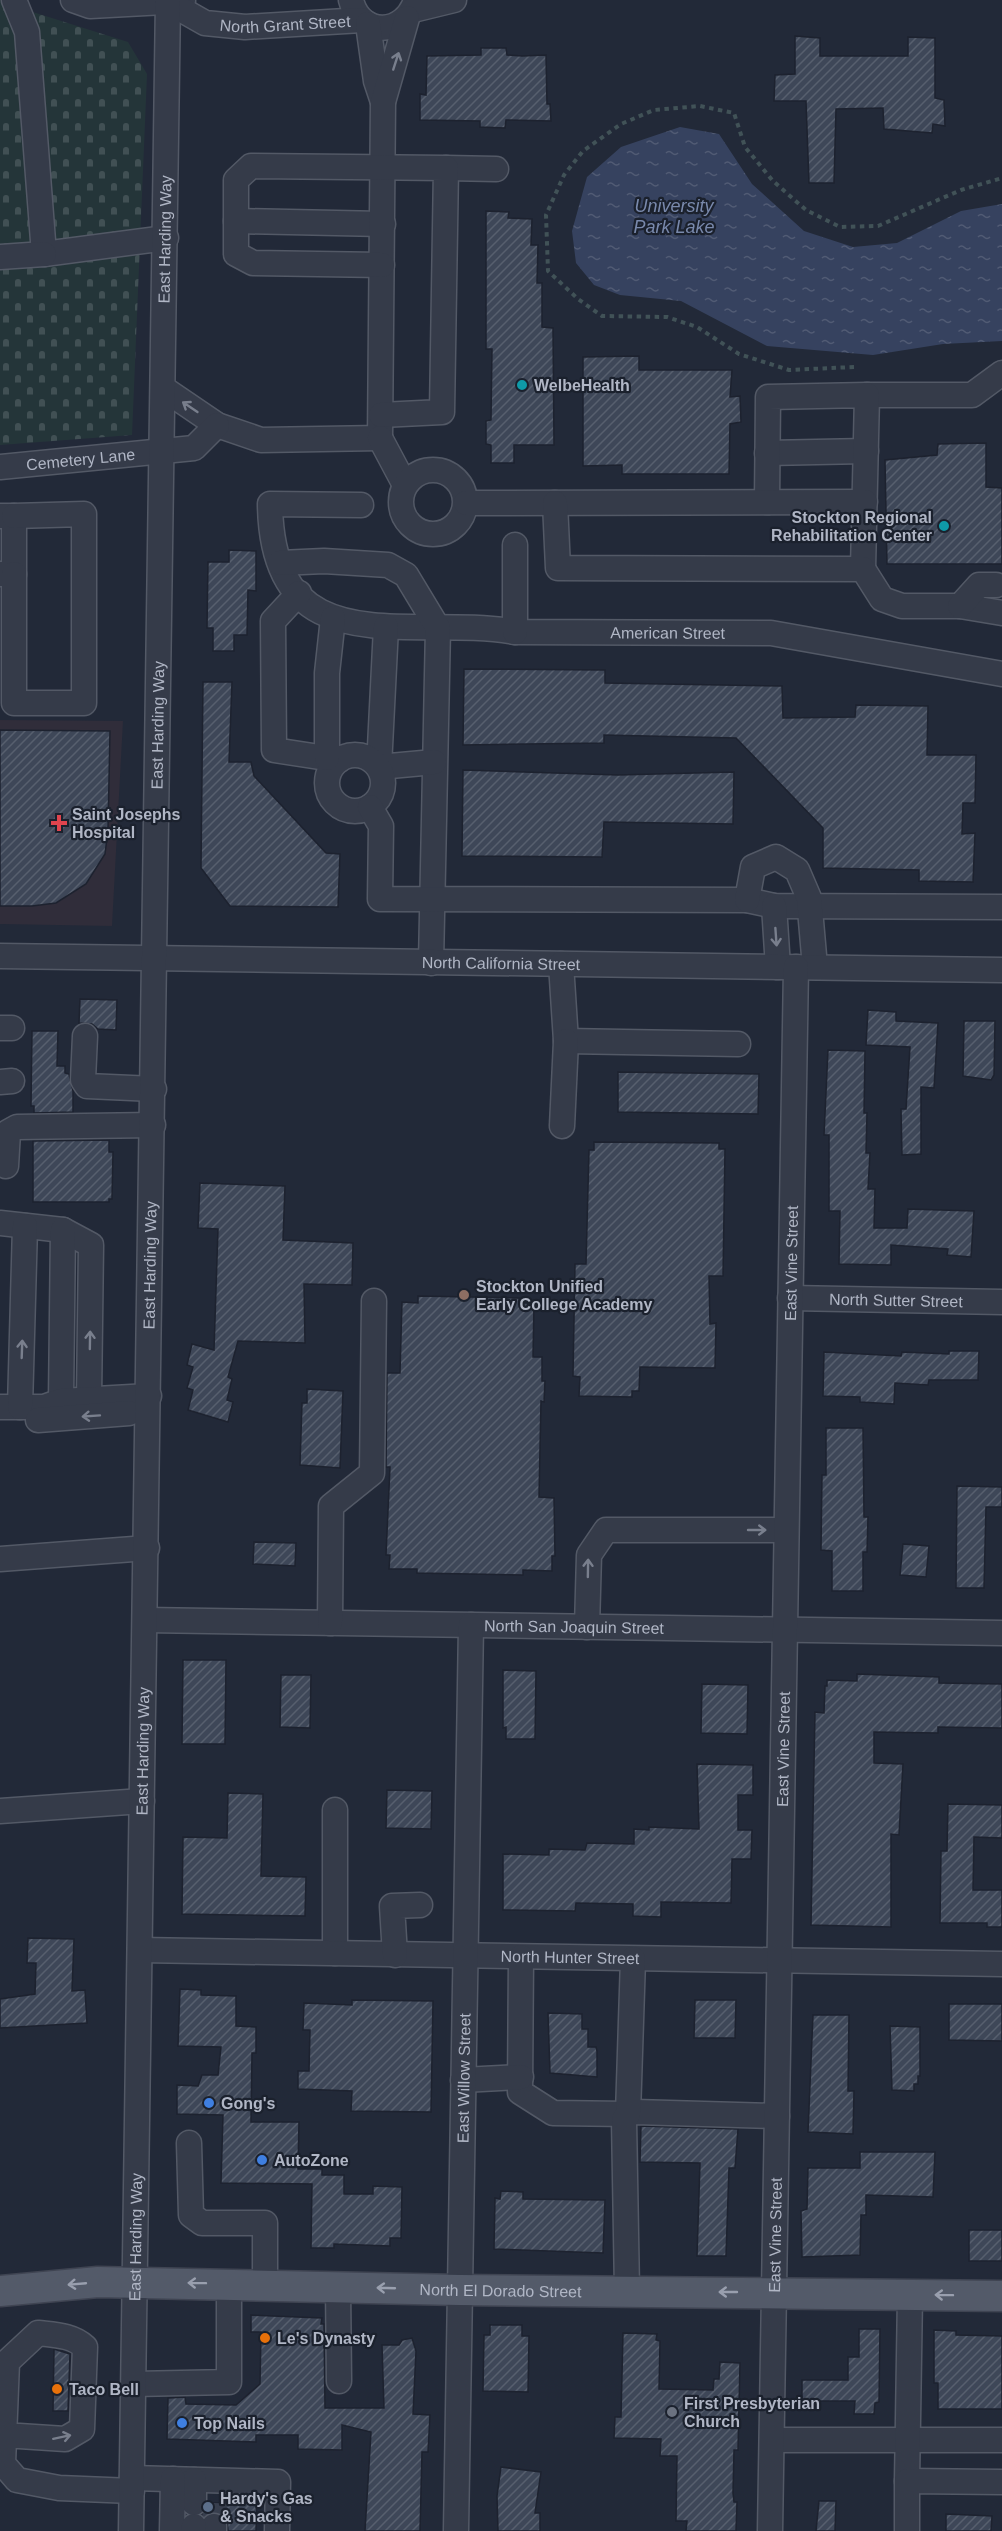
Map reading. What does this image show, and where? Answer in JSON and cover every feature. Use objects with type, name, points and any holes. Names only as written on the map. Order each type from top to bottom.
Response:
[{"type":"main road","name":"North El Dorado Street","points":[[0,2291],[98,2282],[136,2282],[459,2290],[1002,2296]]},
{"type":"street","points":[[14,0],[27,32],[44,254]]},
{"type":"street","points":[[73,0],[90,6],[194,0]]},
{"type":"street","name":"North Grant Street","points":[[168,1],[205,23],[245,27],[360,15],[388,28],[412,9],[454,0]]},
{"type":"street","name":"East Harding Way","points":[[131,2531],[154,1089],[168,1]]},
{"type":"street","points":[[405,485],[421,471],[442,470],[459,482],[466,503],[458,523],[450,530],[428,534],[409,524],[403,516],[401,505],[405,485],[381,426],[383,102],[412,9]]},
{"type":"street","points":[[360,15],[383,102]]},
{"type":"street","points":[[382,265],[253,263],[236,254],[236,180],[251,166],[496,169]]},
{"type":"street","points":[[164,389],[217,425],[261,440],[381,426],[442,412],[446,168]]},
{"type":"street","points":[[236,221],[383,224]]},
{"type":"street","points":[[0,257],[44,254],[166,238]]},
{"type":"street","points":[[767,502],[768,396],[972,395],[1002,373]]},
{"type":"street","points":[[867,395],[863,569],[882,598],[902,606],[960,606],[1002,613]]},
{"type":"street","name":"Cemetery Lane","points":[[0,467],[194,448],[217,425]]},
{"type":"street","points":[[767,453],[866,452]]},
{"type":"street","points":[[466,503],[865,502]]},
{"type":"street","points":[[555,503],[558,568],[863,569]]},
{"type":"street","points":[[361,505],[270,504],[273,543],[280,563],[299,593],[273,621],[274,750],[333,759],[365,756],[379,767],[434,762]]},
{"type":"street","points":[[84,514],[84,703],[14,703],[7,574],[7,516],[84,514]]},
{"type":"street","points":[[515,545],[515,632]]},
{"type":"street","points":[[280,563],[324,561],[388,565],[406,575],[438,628],[430,901],[431,963]]},
{"type":"street","points":[[960,606],[980,585],[996,585]]},
{"type":"street","name":"American Street","points":[[299,593],[320,611],[351,624],[386,627],[493,628],[515,632],[771,633],[1002,674]]},
{"type":"street","points":[[333,618],[327,673],[333,759],[328,776],[330,795],[344,808],[353,811],[370,807],[381,793],[382,776],[379,767],[386,627]]},
{"type":"street","points":[[370,807],[381,826],[380,899],[430,901],[747,900],[774,906],[1002,907]]},
{"type":"street","points":[[747,900],[753,867],[776,857],[797,870],[811,905],[796,967]]},
{"type":"street","points":[[774,906],[796,967]]},
{"type":"street","name":"North California Street","points":[[0,956],[1002,970]]},
{"type":"street","points":[[561,964],[566,1041],[562,1126]]},
{"type":"street","name":"East Vine Street","points":[[770,2531],[796,967]]},
{"type":"street","points":[[85,1036],[83,1080],[87,1086],[154,1089]]},
{"type":"street","points":[[566,1041],[738,1044]]},
{"type":"street","points":[[6,1166],[8,1132],[17,1127],[153,1125]]},
{"type":"street","points":[[0,1223],[63,1230],[91,1245],[89,1399]]},
{"type":"street","points":[[26,1226],[10,1407],[44,1407],[61,1401],[89,1399],[149,1404]]},
{"type":"street","points":[[61,1401],[63,1230]]},
{"type":"street","name":"North Sutter Street","points":[[790,1298],[1002,1302]]},
{"type":"street","points":[[330,1623],[332,1506],[372,1473],[374,1301]]},
{"type":"street","points":[[0,1423],[149,1404]]},
{"type":"street","points":[[587,1627],[589,1555],[606,1530],[786,1530]]},
{"type":"street","points":[[0,1559],[147,1548]]},
{"type":"street","name":"North San Joaquin Street","points":[[146,1620],[1002,1633]]},
{"type":"street","name":"East Willow Street","points":[[456,2531],[471,1625]]},
{"type":"street","points":[[0,1811],[142,1801]]},
{"type":"street","points":[[335,1810],[335,1953]]},
{"type":"street","points":[[396,1955],[392,1906],[420,1905]]},
{"type":"street","name":"North Hunter Street","points":[[140,1950],[1002,1964]]},
{"type":"street","points":[[521,1957],[520,2092],[553,2113],[628,2114],[635,2112],[777,2116]]},
{"type":"street","points":[[627,2291],[624,2120],[628,2114],[633,1959]]},
{"type":"street","points":[[463,2080],[520,2078]]},
{"type":"street","points":[[189,2144],[191,2215],[202,2223],[265,2223],[265,2285]]},
{"type":"street","points":[[134,2384],[230,2382],[229,2284]]},
{"type":"street","points":[[338,2287],[339,2381]]},
{"type":"street","points":[[907,2531],[910,2295]]},
{"type":"street","points":[[4,2435],[65,2439],[82,2429],[85,2347],[68,2337],[38,2333],[8,2359],[4,2435],[3,2464],[17,2480],[59,2488],[132,2484],[198,2509],[278,2482],[277,2531]]},
{"type":"street","points":[[772,2440],[1002,2440]]},
{"type":"street","points":[[907,2481],[1002,2482]]},
{"type":"path","points":[[854,367],[789,370],[739,354],[697,327],[667,316],[602,316],[578,299],[548,271],[546,215],[564,175],[583,151],[621,124],[654,110],[700,106],[734,113],[745,147],[773,181],[806,210],[840,227],[878,226],[961,190],[1002,178]]},
{"type":"shaded area","name":"Saint Josephs Hospital","points":[[0,720],[123,721],[112,926],[0,924]]},
{"type":"green space","points":[[0,0],[17,0],[20,8],[128,42],[147,74],[132,435],[0,445]]},
{"type":"water","name":"University Park Lake","points":[[680,127],[719,134],[752,184],[804,231],[853,247],[897,243],[961,211],[1002,204],[1002,341],[943,344],[873,355],[767,346],[681,301],[620,295],[594,285],[576,263],[572,231],[587,177],[621,147]]},
{"type":"building","points":[[795,36],[820,38],[820,56],[908,56],[908,37],[935,38],[935,98],[944,100],[945,126],[933,124],[932,133],[884,129],[883,108],[836,109],[834,183],[809,183],[806,101],[774,101],[775,75],[795,74]]},
{"type":"building","points":[[481,48],[506,48],[507,55],[546,55],[547,104],[550,104],[551,121],[506,120],[505,128],[480,127],[480,121],[420,120],[420,94],[426,95],[427,56],[481,55]]},
{"type":"building","points":[[486,211],[509,212],[508,218],[532,219],[531,245],[538,245],[537,283],[542,283],[542,327],[553,328],[554,445],[514,445],[514,463],[491,463],[491,445],[486,444],[486,421],[491,420],[492,349],[486,349]]},
{"type":"building","points":[[639,356],[639,370],[732,370],[730,397],[740,396],[741,422],[730,424],[729,474],[622,474],[622,465],[583,466],[583,357]]},
{"type":"building","name":"Stockton Regional Rehabilitation Center","points":[[986,443],[986,487],[1002,488],[1002,564],[887,564],[885,460],[937,455],[938,444]]},
{"type":"building","points":[[229,550],[256,551],[256,591],[248,590],[247,635],[234,635],[234,651],[213,651],[213,628],[207,628],[208,562],[229,562]]},
{"type":"building","points":[[464,669],[605,670],[605,683],[782,686],[783,718],[855,717],[856,705],[928,706],[927,755],[976,755],[975,803],[963,803],[962,834],[975,833],[973,882],[919,881],[919,870],[823,868],[823,828],[736,738],[604,735],[604,743],[463,745]]},
{"type":"building","points":[[203,682],[232,682],[229,762],[251,762],[254,776],[326,853],[340,854],[338,907],[230,906],[201,868]]},
{"type":"building","name":"Saint Josephs Hospital","points":[[0,730],[110,731],[108,830],[105,854],[86,884],[56,903],[0,906]]},
{"type":"building","points":[[463,770],[618,775],[734,772],[733,824],[604,822],[602,857],[462,856]]},
{"type":"building","points":[[80,999],[117,1000],[116,1030],[98,1029],[92,1024],[79,1023]]},
{"type":"building","points":[[868,1010],[896,1012],[896,1021],[938,1023],[934,1088],[921,1087],[921,1154],[902,1155],[901,1109],[906,1109],[910,1047],[866,1045]]},
{"type":"building","points":[[964,1021],[995,1021],[994,1075],[991,1080],[963,1076]]},
{"type":"building","points":[[32,1031],[58,1031],[57,1066],[65,1066],[65,1073],[69,1074],[73,1091],[73,1112],[34,1113],[34,1106],[31,1106]]},
{"type":"building","points":[[828,1050],[865,1051],[866,1153],[870,1153],[868,1189],[875,1189],[874,1228],[907,1228],[908,1209],[974,1211],[971,1257],[947,1255],[948,1249],[891,1245],[891,1265],[839,1264],[840,1211],[829,1211],[829,1135],[824,1135]]},
{"type":"building","points":[[618,1072],[759,1074],[758,1114],[618,1112]]},
{"type":"building","points":[[109,1140],[109,1152],[113,1152],[112,1199],[109,1199],[109,1202],[33,1202],[33,1141]]},
{"type":"building","points":[[594,1142],[719,1143],[719,1149],[725,1149],[723,1276],[709,1276],[710,1324],[716,1323],[715,1368],[640,1367],[639,1391],[632,1391],[632,1397],[579,1396],[580,1377],[573,1376],[575,1264],[586,1264],[589,1150],[594,1150]]},
{"type":"building","points":[[200,1183],[285,1186],[283,1240],[353,1243],[352,1285],[304,1284],[305,1343],[238,1341],[228,1377],[232,1379],[227,1400],[233,1402],[228,1422],[188,1410],[193,1390],[187,1388],[193,1367],[187,1365],[192,1344],[214,1350],[218,1229],[198,1228]]},
{"type":"building","points":[[418,1296],[519,1298],[519,1303],[534,1303],[533,1357],[542,1357],[542,1381],[545,1381],[544,1402],[541,1401],[539,1497],[554,1498],[555,1556],[552,1556],[552,1571],[523,1570],[523,1575],[417,1573],[417,1569],[389,1569],[390,1555],[386,1555],[390,1467],[386,1467],[387,1373],[400,1373],[402,1302],[418,1303]]},
{"type":"building","points":[[949,1351],[979,1351],[978,1380],[929,1380],[928,1385],[895,1383],[894,1404],[860,1402],[860,1397],[823,1396],[824,1352],[901,1356],[902,1352],[949,1354]]},
{"type":"building","points":[[307,1389],[343,1391],[340,1468],[300,1465],[302,1403],[307,1403]]},
{"type":"building","points":[[826,1428],[863,1428],[864,1517],[868,1517],[867,1552],[863,1552],[863,1591],[832,1591],[832,1551],[821,1550],[822,1475],[826,1475]]},
{"type":"building","points":[[957,1486],[1002,1487],[1002,1507],[986,1507],[984,1588],[956,1588]]},
{"type":"building","points":[[254,1542],[296,1543],[295,1566],[253,1564]]},
{"type":"building","points":[[903,1544],[929,1546],[926,1577],[900,1575]]},
{"type":"building","points":[[183,1660],[226,1660],[225,1744],[182,1744]]},
{"type":"building","points":[[503,1670],[536,1671],[535,1739],[506,1739],[506,1727],[503,1728]]},
{"type":"building","points":[[857,1674],[939,1677],[939,1683],[1002,1684],[1002,1728],[938,1727],[938,1733],[874,1732],[874,1763],[903,1764],[899,1835],[891,1834],[891,1927],[811,1925],[815,1712],[824,1713],[827,1680],[857,1681]]},
{"type":"building","points":[[281,1675],[311,1675],[310,1728],[280,1727]]},
{"type":"building","points":[[702,1684],[748,1685],[747,1734],[701,1733]]},
{"type":"building","points":[[697,1764],[753,1765],[753,1795],[738,1795],[738,1830],[752,1830],[751,1859],[732,1859],[731,1903],[661,1902],[661,1917],[633,1916],[633,1904],[576,1903],[575,1911],[503,1910],[503,1854],[549,1855],[549,1849],[585,1850],[587,1843],[634,1844],[634,1829],[649,1830],[649,1827],[699,1829]]},
{"type":"building","points":[[387,1790],[432,1791],[431,1829],[386,1828]]},
{"type":"building","points":[[228,1793],[263,1794],[261,1876],[306,1877],[305,1916],[182,1914],[183,1837],[227,1838]]},
{"type":"building","points":[[948,1804],[1002,1805],[1002,1838],[974,1837],[973,1890],[1002,1890],[1002,1927],[987,1927],[987,1923],[940,1923],[941,1851],[947,1851]]},
{"type":"building","points":[[28,1938],[74,1939],[72,1991],[85,1990],[87,2023],[0,2028],[0,1999],[35,1994],[36,1963],[27,1963]]},
{"type":"building","points":[[180,1989],[201,1990],[201,1995],[236,1996],[236,2026],[256,2027],[256,2053],[252,2053],[251,2122],[299,2122],[298,2169],[322,2169],[322,2175],[344,2175],[344,2194],[373,2194],[373,2186],[402,2187],[401,2238],[390,2238],[390,2246],[334,2244],[334,2248],[311,2248],[312,2184],[221,2183],[223,2115],[177,2114],[177,2085],[198,2086],[202,2075],[218,2075],[221,2047],[178,2046]]},
{"type":"building","points":[[352,2000],[433,2001],[431,2112],[351,2111],[352,2091],[298,2089],[298,2071],[309,2071],[310,2030],[303,2030],[304,2003],[352,2005]]},
{"type":"building","points":[[695,2000],[736,2000],[735,2038],[694,2038]]},
{"type":"building","points":[[949,2004],[1002,2004],[1002,2041],[949,2040]]},
{"type":"building","points":[[548,2013],[582,2014],[582,2029],[588,2029],[588,2047],[596,2047],[597,2051],[597,2077],[550,2073]]},
{"type":"building","points":[[813,2015],[849,2015],[848,2091],[854,2091],[853,2134],[808,2132]]},
{"type":"building","points":[[890,2026],[920,2027],[920,2076],[918,2076],[918,2084],[914,2084],[914,2091],[892,2090]]},
{"type":"building","points":[[641,2126],[738,2129],[735,2168],[729,2168],[726,2256],[697,2256],[700,2163],[640,2162]]},
{"type":"building","points":[[860,2152],[935,2152],[933,2197],[866,2195],[866,2215],[861,2215],[860,2255],[802,2257],[801,2211],[807,2209],[808,2168],[860,2168]]},
{"type":"building","points":[[501,2191],[523,2192],[523,2199],[605,2200],[603,2253],[494,2249],[495,2198],[500,2199]]},
{"type":"building","points":[[969,2230],[1002,2230],[1002,2261],[969,2261]]},
{"type":"building","points":[[251,2315],[322,2318],[325,2408],[384,2408],[382,2345],[399,2345],[402,2340],[412,2338],[416,2351],[413,2414],[430,2415],[428,2452],[422,2452],[420,2531],[365,2531],[371,2432],[342,2425],[342,2450],[298,2449],[298,2435],[256,2435],[256,2442],[167,2439],[168,2398],[185,2397],[186,2404],[236,2405],[260,2384],[261,2332],[251,2332]]},
{"type":"building","points":[[490,2325],[522,2325],[522,2336],[529,2336],[528,2392],[483,2391],[484,2335],[490,2335]]},
{"type":"building","points":[[859,2329],[880,2329],[879,2402],[875,2403],[874,2414],[854,2414],[855,2401],[802,2401],[802,2380],[848,2380],[848,2357],[859,2357]]},
{"type":"building","points":[[934,2330],[956,2331],[956,2335],[1002,2336],[1002,2409],[938,2409],[938,2383],[934,2383]]},
{"type":"building","points":[[623,2333],[657,2334],[656,2340],[660,2341],[659,2389],[713,2390],[714,2379],[719,2379],[720,2362],[740,2363],[738,2450],[734,2450],[733,2493],[734,2502],[737,2502],[736,2531],[686,2531],[687,2521],[676,2521],[677,2456],[660,2456],[661,2439],[614,2438],[615,2417],[621,2417]]},
{"type":"building","points":[[54,2349],[70,2354],[68,2411],[53,2411]]},
{"type":"building","points":[[501,2467],[541,2472],[535,2513],[540,2513],[540,2531],[498,2531],[497,2496]]},
{"type":"building","points":[[225,2495],[257,2496],[256,2531],[228,2531],[227,2519],[222,2514],[213,2512],[202,2515],[208,2503],[225,2503]]},
{"type":"building","points":[[819,2501],[836,2501],[835,2531],[816,2531]]},
{"type":"building","points":[[946,2514],[992,2516],[991,2531],[946,2531]]},
{"type":"tunnel","points":[[214,2526],[215,2503]]},
{"type":"place","name":"WelbeHealth","points":[[522,385]]},
{"type":"place","name":"Stockton Regional Rehabilitation Center","points":[[944,526]]},
{"type":"place","name":"Saint Josephs Hospital","points":[[59,823]]},
{"type":"place","name":"Stockton Unified Early College Academy","points":[[464,1295]]},
{"type":"place","name":"Gong's","points":[[209,2103]]},
{"type":"place","name":"AutoZone","points":[[262,2160]]},
{"type":"place","name":"Le's Dynasty","points":[[265,2338]]},
{"type":"place","name":"Taco Bell","points":[[57,2389]]},
{"type":"place","name":"First Presbyterian Church","points":[[672,2412]]},
{"type":"place","name":"Top Nails","points":[[182,2423]]},
{"type":"place","name":"Hardy's Gas & Snacks","points":[[208,2507]]}]
